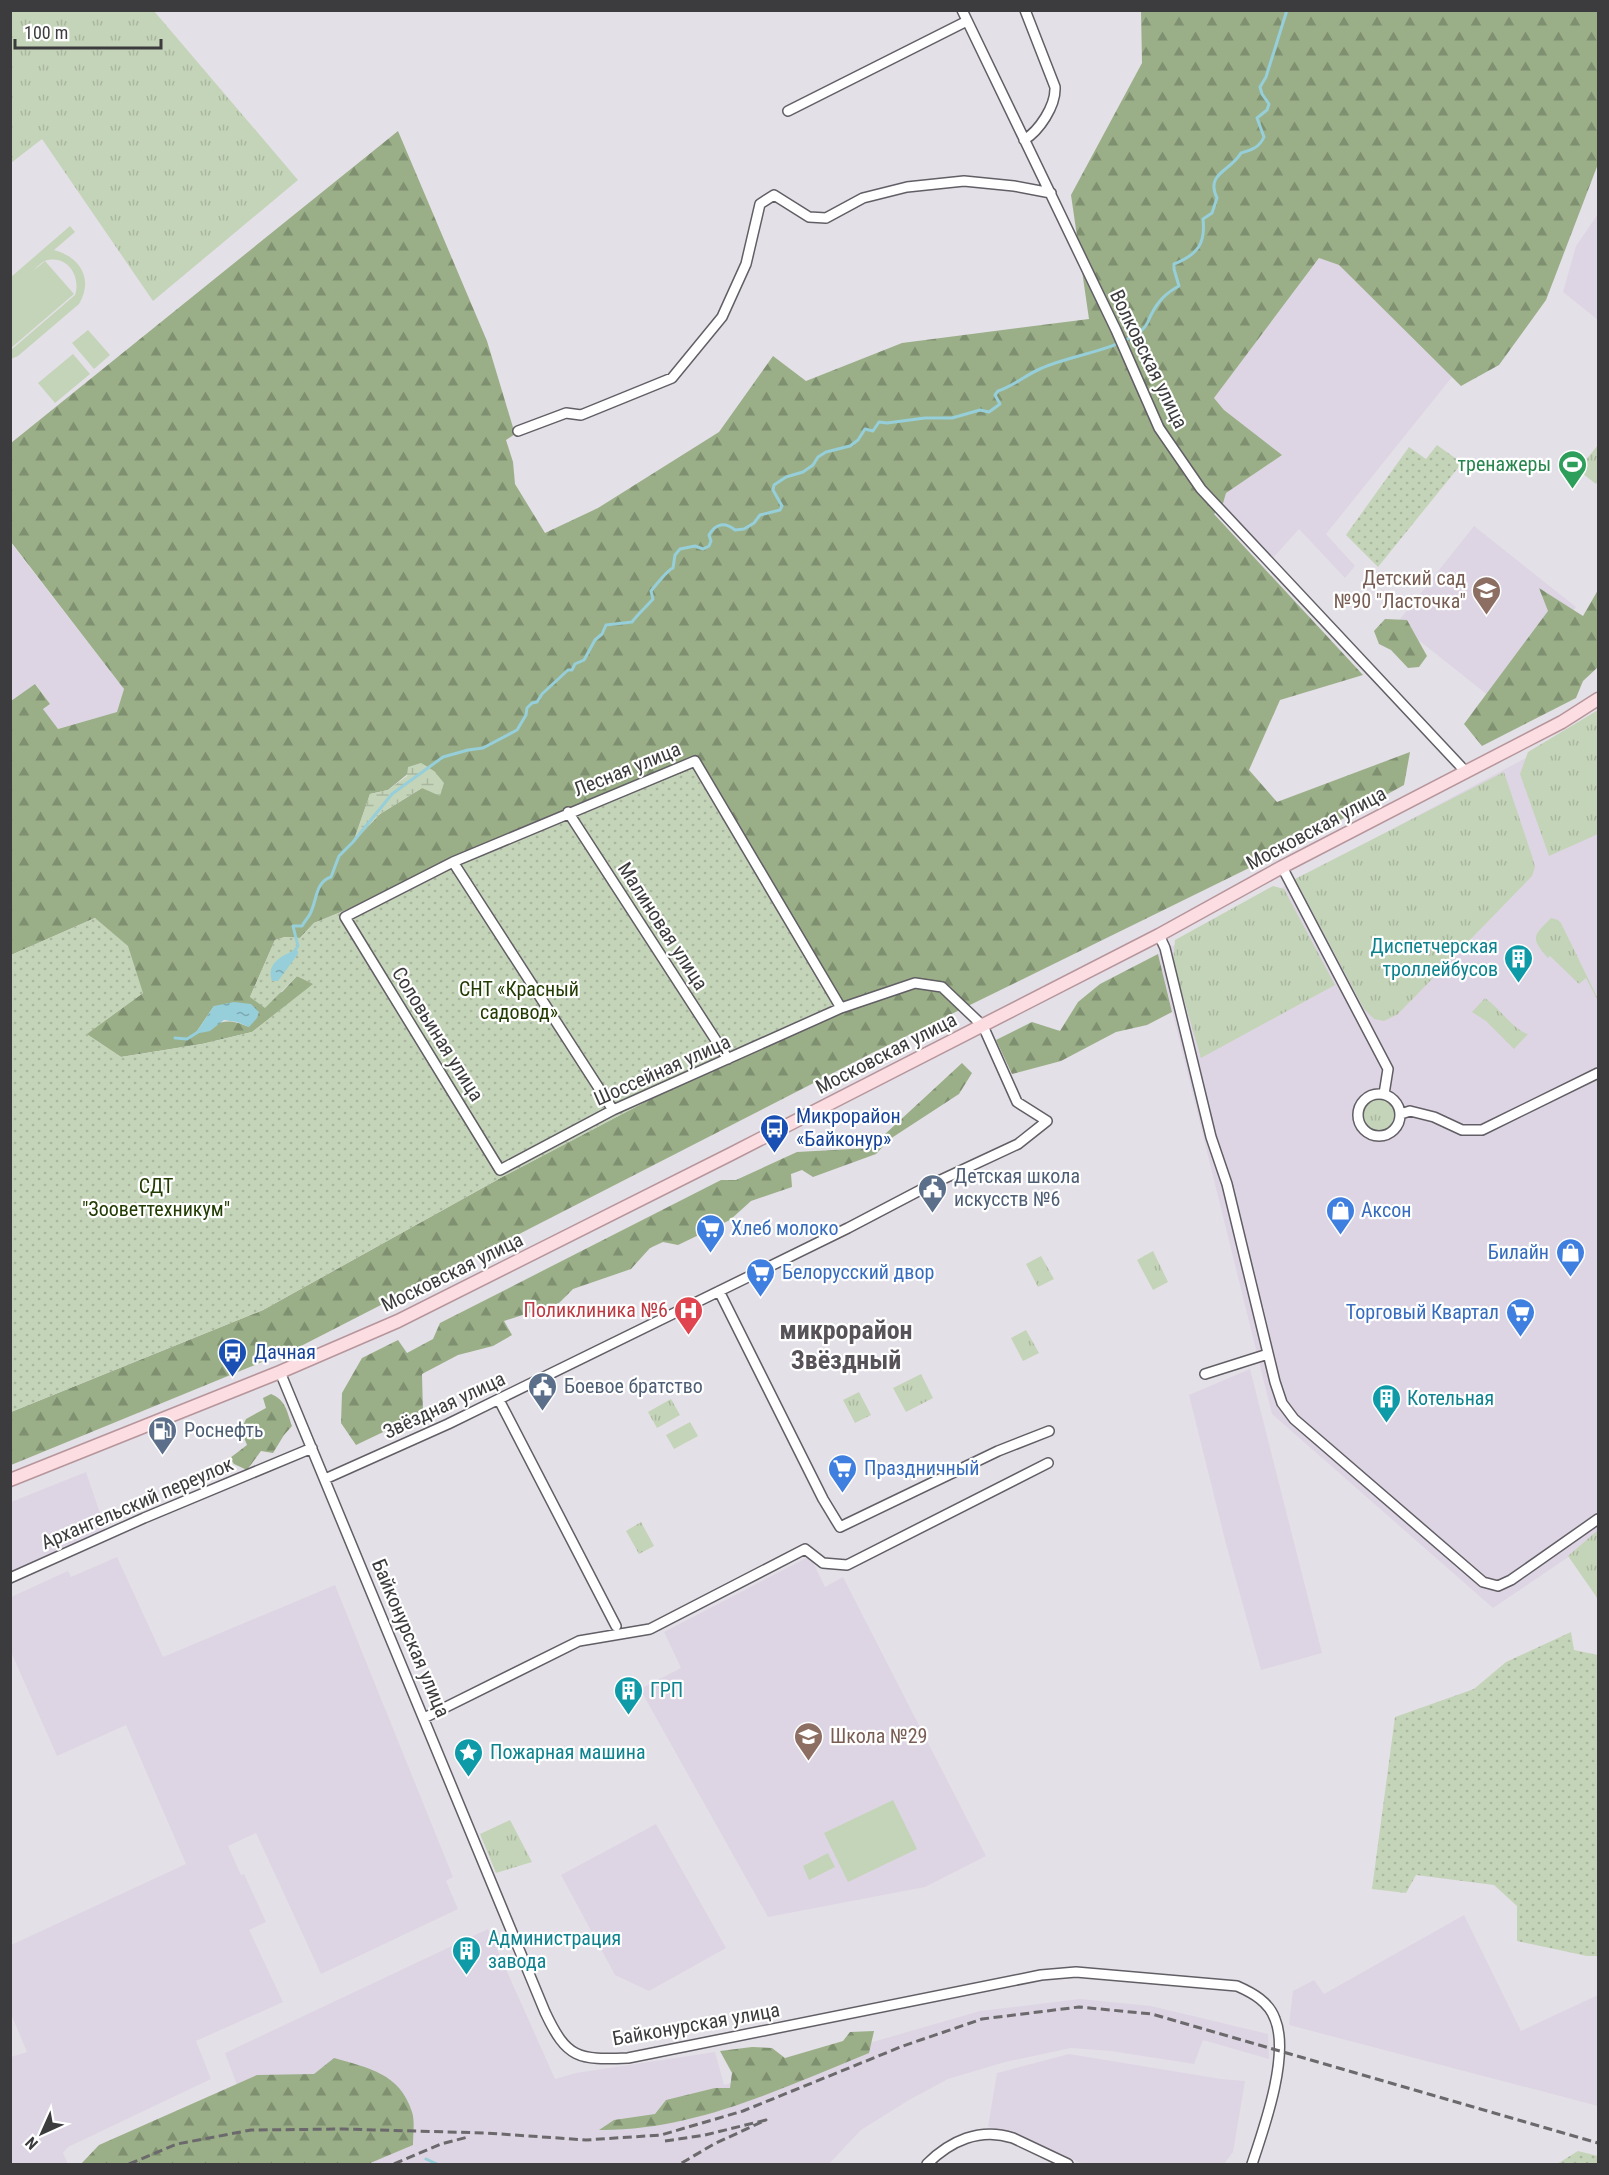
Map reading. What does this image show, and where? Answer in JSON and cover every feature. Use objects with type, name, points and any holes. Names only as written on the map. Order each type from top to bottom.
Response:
[{"type":"main road","name":"Московская улица","points":[[10,1480],[280,1372],[398,1321],[1159,935],[1282,867],[1562,722],[1599,699]]},
{"type":"street","name":"Волковская улица","points":[[962,10],[1124,347],[1159,428],[1201,489],[1466,772]]},
{"type":"street","points":[[1024,140],[1035,134],[1056,97],[1056,87],[1025,10]]},
{"type":"street","points":[[788,111],[967,21]]},
{"type":"street","points":[[518,431],[566,413],[581,416],[672,378],[722,318],[746,264],[759,204],[774,195],[809,217],[826,218],[863,198],[907,187],[964,182],[1014,186],[1051,193]]},
{"type":"street","name":"Лесная улица","points":[[345,917],[453,862],[568,812],[695,761],[841,1008]]},
{"type":"street","name":"Малиновая улица","points":[[568,812],[728,1059]]},
{"type":"street","points":[[453,862],[613,1110]]},
{"type":"street","points":[[1282,867],[1388,1069],[1384,1094]]},
{"type":"street","name":"Соловьиная улица","points":[[345,917],[500,1170]]},
{"type":"street","points":[[1159,935],[1165,948],[1212,1137],[1227,1184],[1268,1354],[1282,1403],[1294,1419],[1484,1582],[1498,1586],[1511,1580],[1599,1519]]},
{"type":"street","name":"Шоссейная улица","points":[[500,1170],[613,1110],[841,1008],[915,983],[942,987],[983,1026]]},
{"type":"street","name":"Звёздная улица","points":[[325,1479],[499,1400],[1018,1144],[1047,1121],[1017,1102],[983,1026]]},
{"type":"street","points":[[1401,1114],[1410,1112],[1434,1116],[1462,1130],[1482,1130],[1599,1073]]},
{"type":"street","points":[[1384,1094],[1389,1095],[1397,1103],[1401,1114],[1395,1129],[1386,1135],[1375,1136],[1365,1131],[1358,1116],[1360,1105],[1367,1097],[1384,1094]]},
{"type":"street","points":[[719,1291],[823,1499],[840,1527],[998,1451],[1049,1431]]},
{"type":"street","points":[[1205,1374],[1268,1354]]},
{"type":"street","name":"Байконурская улица","points":[[280,1372],[545,2012],[557,2037],[576,2055],[591,2059],[628,2058],[1041,1976],[1076,1972],[1238,1986],[1253,1993],[1266,2004],[1275,2018],[1280,2040],[1275,2081],[1252,2164]]},
{"type":"street","points":[[499,1400],[616,1626]]},
{"type":"street","name":"Архангельский переулок","points":[[10,1578],[144,1518],[312,1448]]},
{"type":"street","points":[[424,1718],[579,1641],[650,1629],[805,1549],[823,1563],[847,1565],[1048,1462]]},
{"type":"street","points":[[927,2164],[941,2150],[964,2139],[982,2134],[1004,2135],[1013,2138],[1068,2164]]},
{"type":"shaded area","points":[[1598,214],[1598,320],[1563,292],[1576,246]]},
{"type":"shaded area","points":[[1319,258],[1339,265],[1452,377],[1326,534],[1355,566],[1345,578],[1299,529],[1273,558],[1222,507],[1226,493],[1224,410],[1214,398]]},
{"type":"shaded area","name":"Детский сад №90 \"Ласточка\"","points":[[1474,526],[1576,607],[1499,704],[1397,623]]},
{"type":"shaded area","points":[[10,542],[124,689],[118,712],[57,729],[43,709],[50,704],[36,684],[11,701]]},
{"type":"shaded area","points":[[1598,714],[1598,1537],[1493,1608],[1272,1414],[1158,954],[1524,759]]},
{"type":"shaded area","points":[[1250,1369],[1322,1653],[1261,1670],[1226,1544],[1189,1395]]},
{"type":"shaded area","points":[[86,1472],[106,1531],[11,1573],[11,1502]]},
{"type":"shaded area","name":"Школа №29","points":[[810,1556],[825,1587],[843,1577],[986,1856],[925,1887],[768,1917],[640,1689],[681,1668],[664,1632]]},
{"type":"shaded area","points":[[117,1557],[163,1657],[335,1585],[453,1877],[446,1881],[458,1909],[321,1974],[256,1833],[228,1846],[266,1922],[249,1930],[283,2002],[196,2041],[211,2079],[68,2147],[63,2153],[68,2164],[11,2164],[11,2057],[27,2052],[11,2014],[11,1945],[186,1864],[126,1725],[57,1756],[11,1652],[11,1597],[68,1571],[71,1577]]},
{"type":"shaded area","points":[[656,1824],[726,1948],[649,1991],[615,1975],[561,1875]]},
{"type":"shaded area","points":[[1464,1915],[1521,2031],[1598,1995],[1598,2106],[1289,2025],[1293,1991],[1314,1980],[1324,1994]]},
{"type":"shaded area","points":[[488,1929],[555,2079],[576,2073],[715,2052],[724,2085],[980,2011],[1080,1999],[1151,2006],[1268,2034],[1269,2059],[1203,2040],[1194,2064],[1111,2051],[1071,2048],[1005,2062],[948,2079],[909,2100],[861,2130],[829,2164],[116,2164],[243,2101],[225,2053]]},
{"type":"shaded area","points":[[1069,2054],[1245,2081],[1233,2152],[1224,2164],[1083,2164],[1021,2136],[988,2127],[997,2073]]},
{"type":"green space","points":[[11,10],[154,11],[298,180],[153,301],[42,139],[11,163]]},
{"type":"green space","points":[[1141,11],[1598,11],[1598,164],[1546,300],[1499,365],[1461,386],[1339,265],[1319,258],[1214,398],[1224,410],[1282,455],[1226,493],[1222,507],[1214,514],[1363,675],[1280,700],[1249,770],[1277,802],[1410,752],[1404,785],[1288,849],[872,1053],[301,1346],[11,1465],[11,1412],[263,1310],[504,1176],[666,1091],[844,1012],[695,768],[314,923],[300,938],[285,937],[275,940],[250,997],[282,992],[297,976],[314,984],[252,1032],[202,1044],[121,1057],[86,1034],[143,993],[95,918],[11,955],[11,701],[35,684],[50,704],[43,709],[58,729],[117,712],[124,689],[11,542],[11,443],[398,131],[487,341],[515,434],[506,440],[513,462],[515,484],[545,533],[598,508],[719,432],[773,356],[806,381],[902,343],[1089,319],[1071,195],[1142,63]],"holes":[[[421,763],[435,772],[422,788],[380,814],[354,841],[370,794],[388,790]],[[214,1006],[249,1027],[227,1021],[195,1034]]]},
{"type":"green space","points":[[70,226],[75,232],[54,250],[71,258],[82,270],[85,286],[79,304],[18,356],[11,359],[11,350],[75,295],[76,282],[72,270],[62,261],[45,261],[74,294],[11,348],[11,277]]},
{"type":"green space","points":[[88,330],[110,355],[94,369],[72,343]]},
{"type":"green space","points":[[73,354],[90,374],[55,403],[38,383]]},
{"type":"green space","points":[[1437,445],[1462,463],[1378,567],[1346,535],[1409,447],[1426,459]]},
{"type":"green space","points":[[1598,445],[1598,481],[1596,484],[1578,470]]},
{"type":"green space","points":[[1539,588],[1583,616],[1598,590],[1598,667],[1583,681],[1576,698],[1482,746],[1464,724],[1548,611]]},
{"type":"green space","points":[[1385,619],[1407,620],[1427,656],[1419,667],[1408,668],[1391,650],[1379,644],[1374,631]]},
{"type":"green space","points":[[1598,710],[1598,834],[1549,856],[1520,774],[1528,752]]},
{"type":"green space","points":[[421,763],[435,772],[444,783],[440,796],[422,788],[380,814],[353,842],[370,794],[388,790],[407,776],[408,767]]},
{"type":"green space","points":[[695,768],[845,1012],[666,1091],[504,1176],[263,1310],[11,1412],[11,955],[95,918],[128,946],[143,993],[87,1034],[121,1057],[202,1044],[252,1032],[313,984],[297,976],[265,1008],[250,997],[275,940],[285,937],[300,938],[314,923]]},
{"type":"green space","points":[[1504,772],[1535,867],[1532,876],[1398,1014],[1384,1021],[1374,1019],[1364,1009],[1295,879]]},
{"type":"green space","points":[[1273,886],[1284,889],[1335,985],[1201,1058],[1173,962],[1175,940]]},
{"type":"green space","points":[[1551,918],[1561,923],[1598,999],[1586,978],[1579,984],[1550,956],[1548,958],[1538,946],[1537,933]]},
{"type":"green space","points":[[1158,954],[1172,1012],[1147,1025],[1116,1032],[1061,1061],[1012,1074],[996,1040],[1032,1022],[1060,1031],[1078,1002],[1100,984]]},
{"type":"green space","points":[[1485,998],[1517,1028],[1528,1034],[1514,1049],[1486,1021],[1472,1012]]},
{"type":"green space","points":[[962,1063],[972,1073],[959,1094],[890,1139],[876,1154],[813,1177],[802,1170],[791,1174],[792,1187],[751,1201],[730,1220],[678,1245],[663,1242],[650,1248],[631,1269],[573,1289],[559,1303],[504,1321],[512,1335],[493,1346],[458,1355],[422,1374],[423,1413],[356,1445],[341,1423],[342,1393],[362,1358],[398,1340],[407,1353],[433,1339],[440,1323],[721,1180],[736,1180],[797,1152],[870,1148]]},
{"type":"green space","points":[[1379,1097],[1391,1102],[1396,1114],[1391,1126],[1379,1131],[1367,1126],[1362,1114],[1367,1102]]},
{"type":"green space","points":[[1153,1251],[1168,1282],[1153,1290],[1137,1260]]},
{"type":"green space","points":[[1041,1256],[1054,1279],[1038,1287],[1026,1264]]},
{"type":"green space","points":[[1026,1330],[1039,1353],[1023,1361],[1011,1338]]},
{"type":"green space","points":[[921,1374],[933,1398],[906,1412],[893,1388]]},
{"type":"green space","points":[[859,1392],[871,1415],[855,1423],[843,1400]]},
{"type":"green space","points":[[271,1394],[283,1403],[292,1426],[273,1453],[261,1451],[247,1470],[234,1464],[230,1458],[247,1445],[241,1430],[246,1419],[266,1408],[263,1398]]},
{"type":"green space","points":[[671,1399],[680,1415],[657,1428],[648,1412]]},
{"type":"green space","points":[[690,1422],[698,1436],[674,1449],[666,1435]]},
{"type":"green space","points":[[641,1522],[654,1546],[639,1554],[626,1531]]},
{"type":"green space","points":[[1598,1530],[1598,1599],[1568,1556]]},
{"type":"green space","points":[[1571,1632],[1574,1650],[1598,1655],[1598,1956],[1587,1956],[1517,1941],[1517,1906],[1494,1885],[1416,1875],[1406,1893],[1372,1889],[1395,1717],[1474,1689],[1506,1662]]},
{"type":"green space","points":[[893,1800],[917,1849],[848,1882],[824,1833]]},
{"type":"green space","points":[[510,1820],[532,1862],[496,1873],[480,1834]]},
{"type":"green space","points":[[828,1853],[835,1867],[809,1880],[803,1866]]},
{"type":"green space","points":[[874,2031],[869,2053],[771,2093],[704,2115],[669,2123],[599,2130],[614,2120],[655,2114],[666,2100],[715,2088],[730,2088],[732,2073],[720,2051],[752,2047],[772,2048],[785,2058],[843,2041],[850,2032]]},
{"type":"green space","points":[[334,2058],[381,2074],[400,2089],[407,2099],[413,2116],[413,2145],[368,2164],[81,2164],[99,2145],[257,2075],[314,2074]]},
{"type":"green space","points":[[1578,2151],[1598,2156],[1598,2164],[1557,2164]]},
{"type":"water","points":[[295,950],[298,954],[278,981],[272,981],[273,965],[280,958]]},
{"type":"water","points":[[234,1002],[251,1004],[259,1012],[249,1027],[224,1020],[210,1031],[195,1034],[214,1006]]},
{"type":"waterway","points":[[293,953],[298,946],[293,926],[302,926],[310,914],[319,887],[331,877],[339,856],[392,794],[443,757],[483,748],[517,730],[526,715],[527,708],[537,702],[542,694],[568,670],[572,670],[575,664],[584,660],[606,625],[632,622],[653,599],[651,591],[673,568],[675,555],[680,549],[695,546],[703,549],[709,546],[711,541],[709,535],[718,526],[724,525],[735,530],[744,529],[754,523],[760,515],[780,510],[782,506],[773,490],[774,485],[786,477],[803,472],[826,452],[850,446],[858,440],[865,429],[873,431],[879,422],[952,418],[980,410],[989,412],[1000,404],[995,395],[998,391],[1031,373],[1054,363],[1119,343],[1144,328],[1160,302],[1179,286],[1174,264],[1189,257],[1201,242],[1203,219],[1212,213],[1217,198],[1214,190],[1217,178],[1241,153],[1257,146],[1264,137],[1257,118],[1267,110],[1269,104],[1260,87],[1266,77],[1287,10]]},
{"type":"waterway","points":[[175,1038],[187,1039],[198,1032]]},
{"type":"waterway","points":[[426,2159],[437,2164]]},
{"type":"railway","points":[[129,2164],[177,2144],[251,2130],[344,2129],[486,2133],[586,2140],[661,2135],[743,2111],[903,2046],[982,2019],[1079,2007],[1152,2014],[1598,2143]]},
{"type":"railway","points":[[665,2141],[705,2135],[766,2120],[714,2144],[680,2164]]},
{"type":"railway","points":[[394,2164],[441,2144],[468,2137]]},
{"type":"place","name":"тренажеры","points":[[1572,490]]},
{"type":"place","name":"Детский сад №90 \"Ласточка\"","points":[[1487,616]]},
{"type":"place","name":"Диспетчерская троллейбусов","points":[[1519,984]]},
{"type":"place","name":"Микрорайон «Байконур»","points":[[775,1154]]},
{"type":"place","name":"Детская школа искусств №6","points":[[933,1214]]},
{"type":"place","name":"Аксон","points":[[1340,1236]]},
{"type":"place","name":"Хлеб молоко","points":[[710,1254]]},
{"type":"place","name":"Билайн","points":[[1570,1278]]},
{"type":"place","name":"Белорусский двор","points":[[761,1298]]},
{"type":"place","name":"Поликлиника №6","points":[[689,1336]]},
{"type":"place","name":"Торговый Квартал","points":[[1520,1338]]},
{"type":"place","name":"Дачная","points":[[233,1378]]},
{"type":"place","name":"Боевое братство","points":[[543,1412]]},
{"type":"place","name":"Котельная","points":[[1386,1424]]},
{"type":"place","name":"Роснефть","points":[[163,1456]]},
{"type":"place","name":"Праздничный","points":[[843,1494]]},
{"type":"place","name":"ГРП","points":[[629,1716]]},
{"type":"place","name":"Школа №29","points":[[809,1762]]},
{"type":"place","name":"Пожарная машина","points":[[469,1778]]},
{"type":"place","name":"Администрация завода","points":[[467,1976]]},
{"type":"district","name":"микрорайон Звёздный","points":[[846,1345]]},
{"type":"park label","name":"СНТ «Красный садовод»","points":[[519,1000]]},
{"type":"park label","name":"СДТ \"Зооветтехникум\"","points":[[156,1198]]}]
